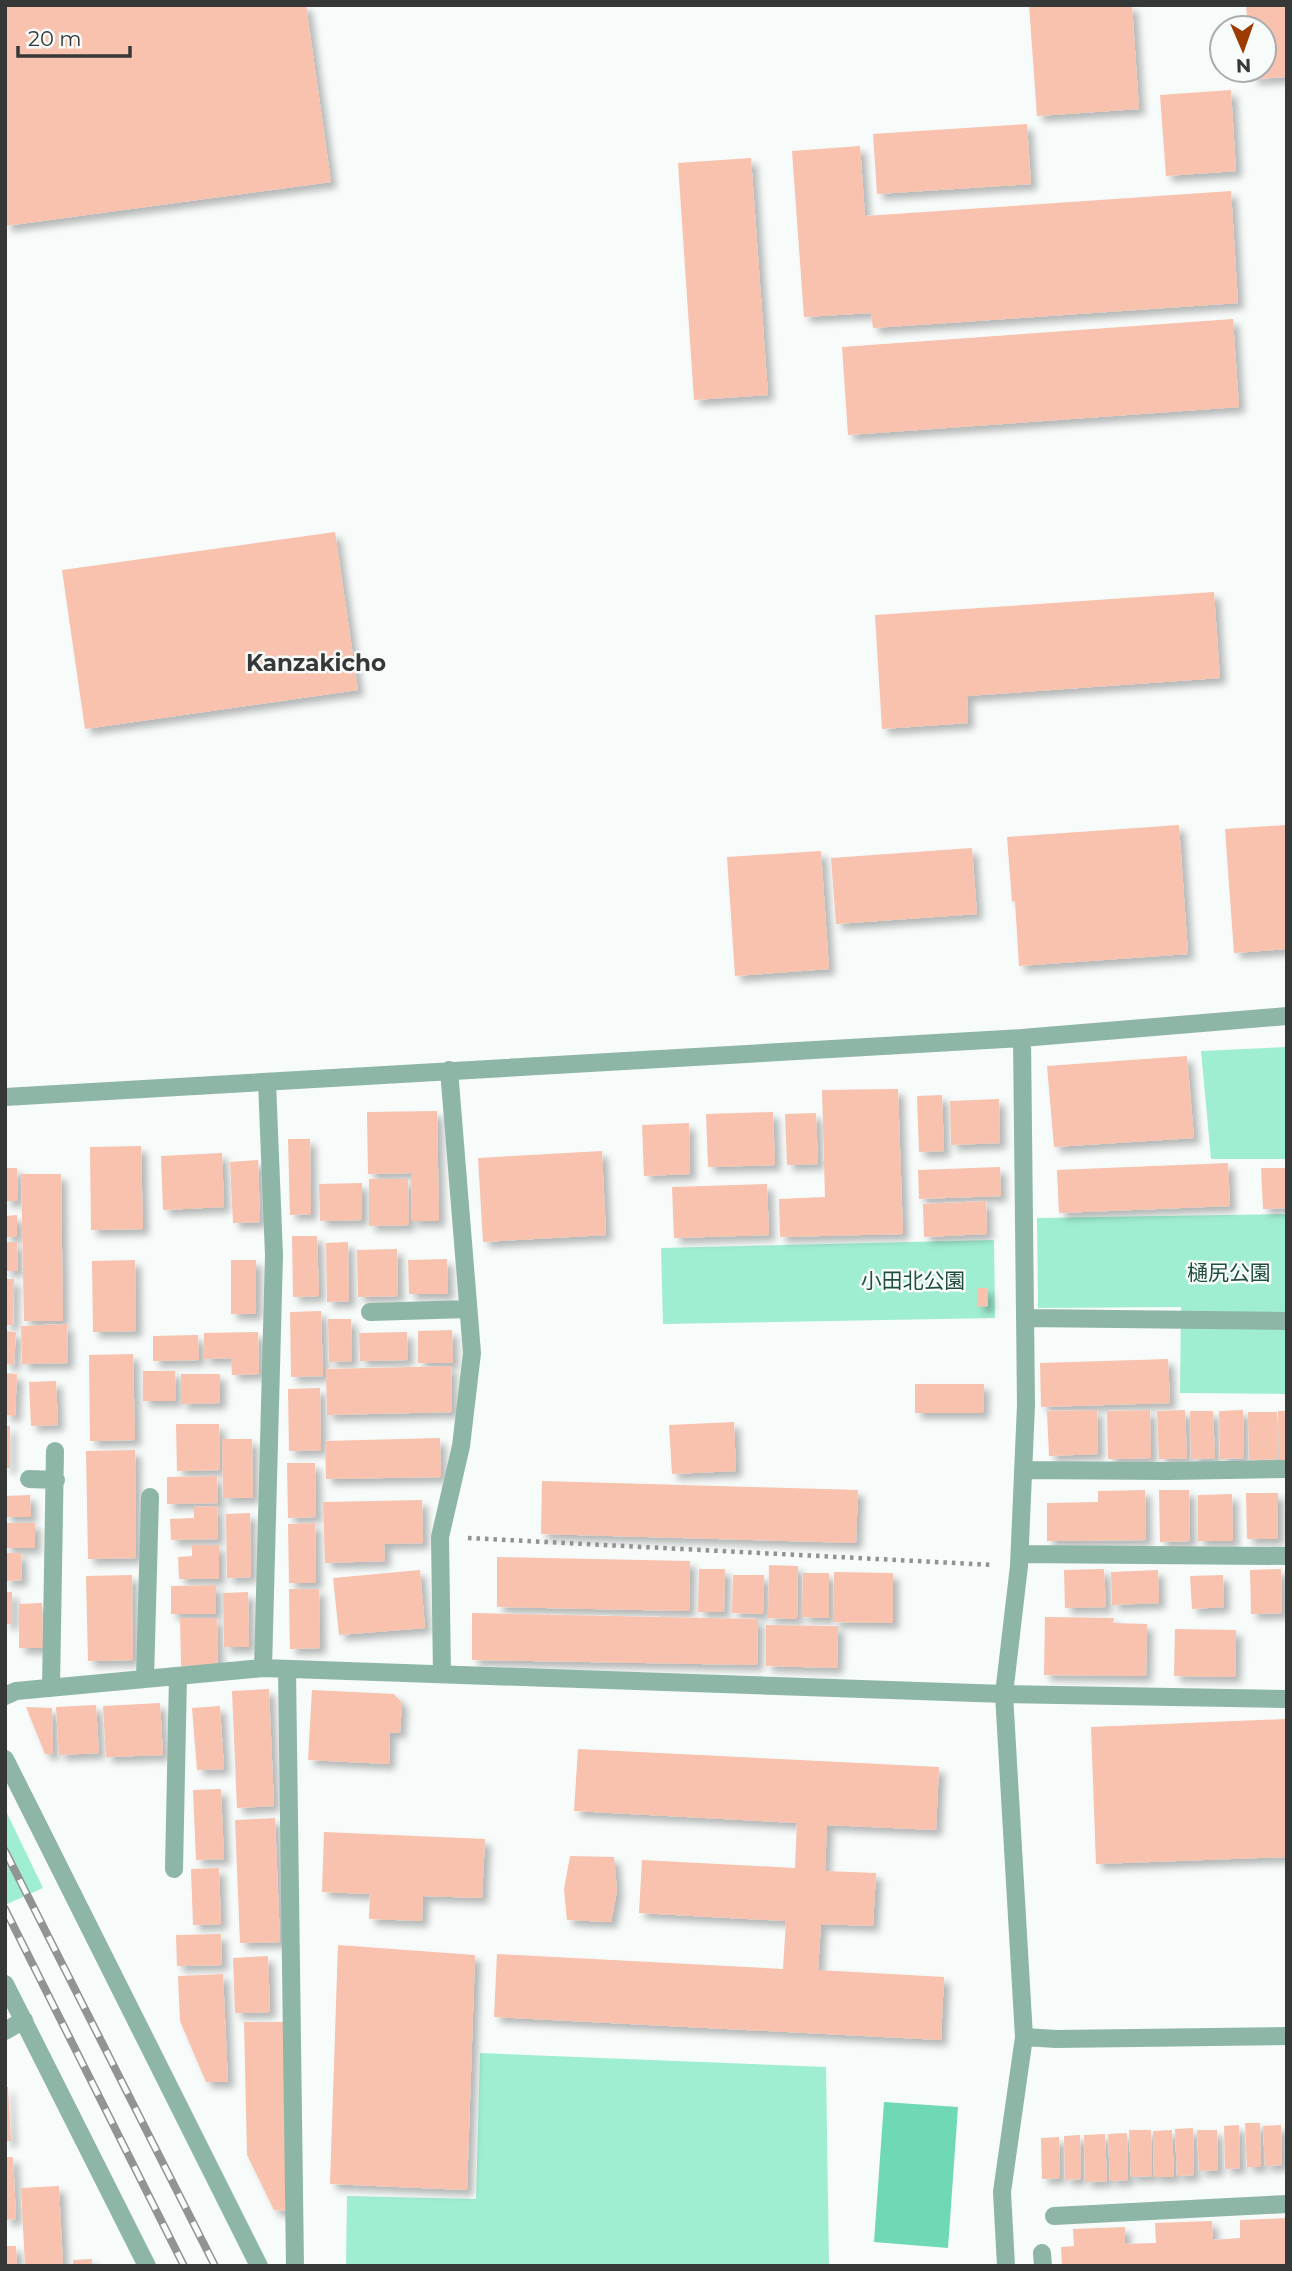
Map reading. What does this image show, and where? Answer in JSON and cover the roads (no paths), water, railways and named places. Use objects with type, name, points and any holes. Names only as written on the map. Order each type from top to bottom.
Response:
[{"type":"street","points":[[5,1097],[1022,1038],[1287,1016]]},
{"type":"street","points":[[1006,2266],[1002,2192],[1024,2037],[1004,1694],[1019,1560],[1026,1405],[1022,1038]]},
{"type":"street","points":[[442,1674],[440,1536],[461,1446],[472,1353],[449,1070]]},
{"type":"street","points":[[263,1668],[274,1255],[267,1082]]},
{"type":"street","points":[[370,1312],[468,1309]]},
{"type":"street","points":[[1026,1318],[1287,1321]]},
{"type":"street","points":[[51,1688],[55,1451]]},
{"type":"street","points":[[1023,1469],[1287,1469]]},
{"type":"street","points":[[29,1479],[56,1480]]},
{"type":"street","points":[[145,1679],[150,1497]]},
{"type":"street","points":[[1019,1560],[1287,1556]]},
{"type":"street","points":[[5,1696],[16,1691],[263,1668],[1004,1694],[1287,1699]]},
{"type":"street","points":[[287,1669],[295,2266]]},
{"type":"street","points":[[174,1869],[178,1676]]},
{"type":"street","points":[[5,1759],[259,2266]]},
{"type":"street","points":[[5,1984],[147,2266]]},
{"type":"street","points":[[5,2031],[24,2020]]},
{"type":"street","points":[[1024,2037],[1056,2039],[1287,2036]]},
{"type":"street","points":[[1054,2216],[1287,2204]]},
{"type":"railway","points":[[5,1851],[215,2266]]},
{"type":"railway","points":[[5,1909],[184,2266]]},
{"type":"district","name":"Kanzakicho","points":[[316,663]]},
{"type":"park label","name":"樋尻公園","points":[[1229,1273]]},
{"type":"park label","name":"小田北公園","points":[[913,1281]]}]
